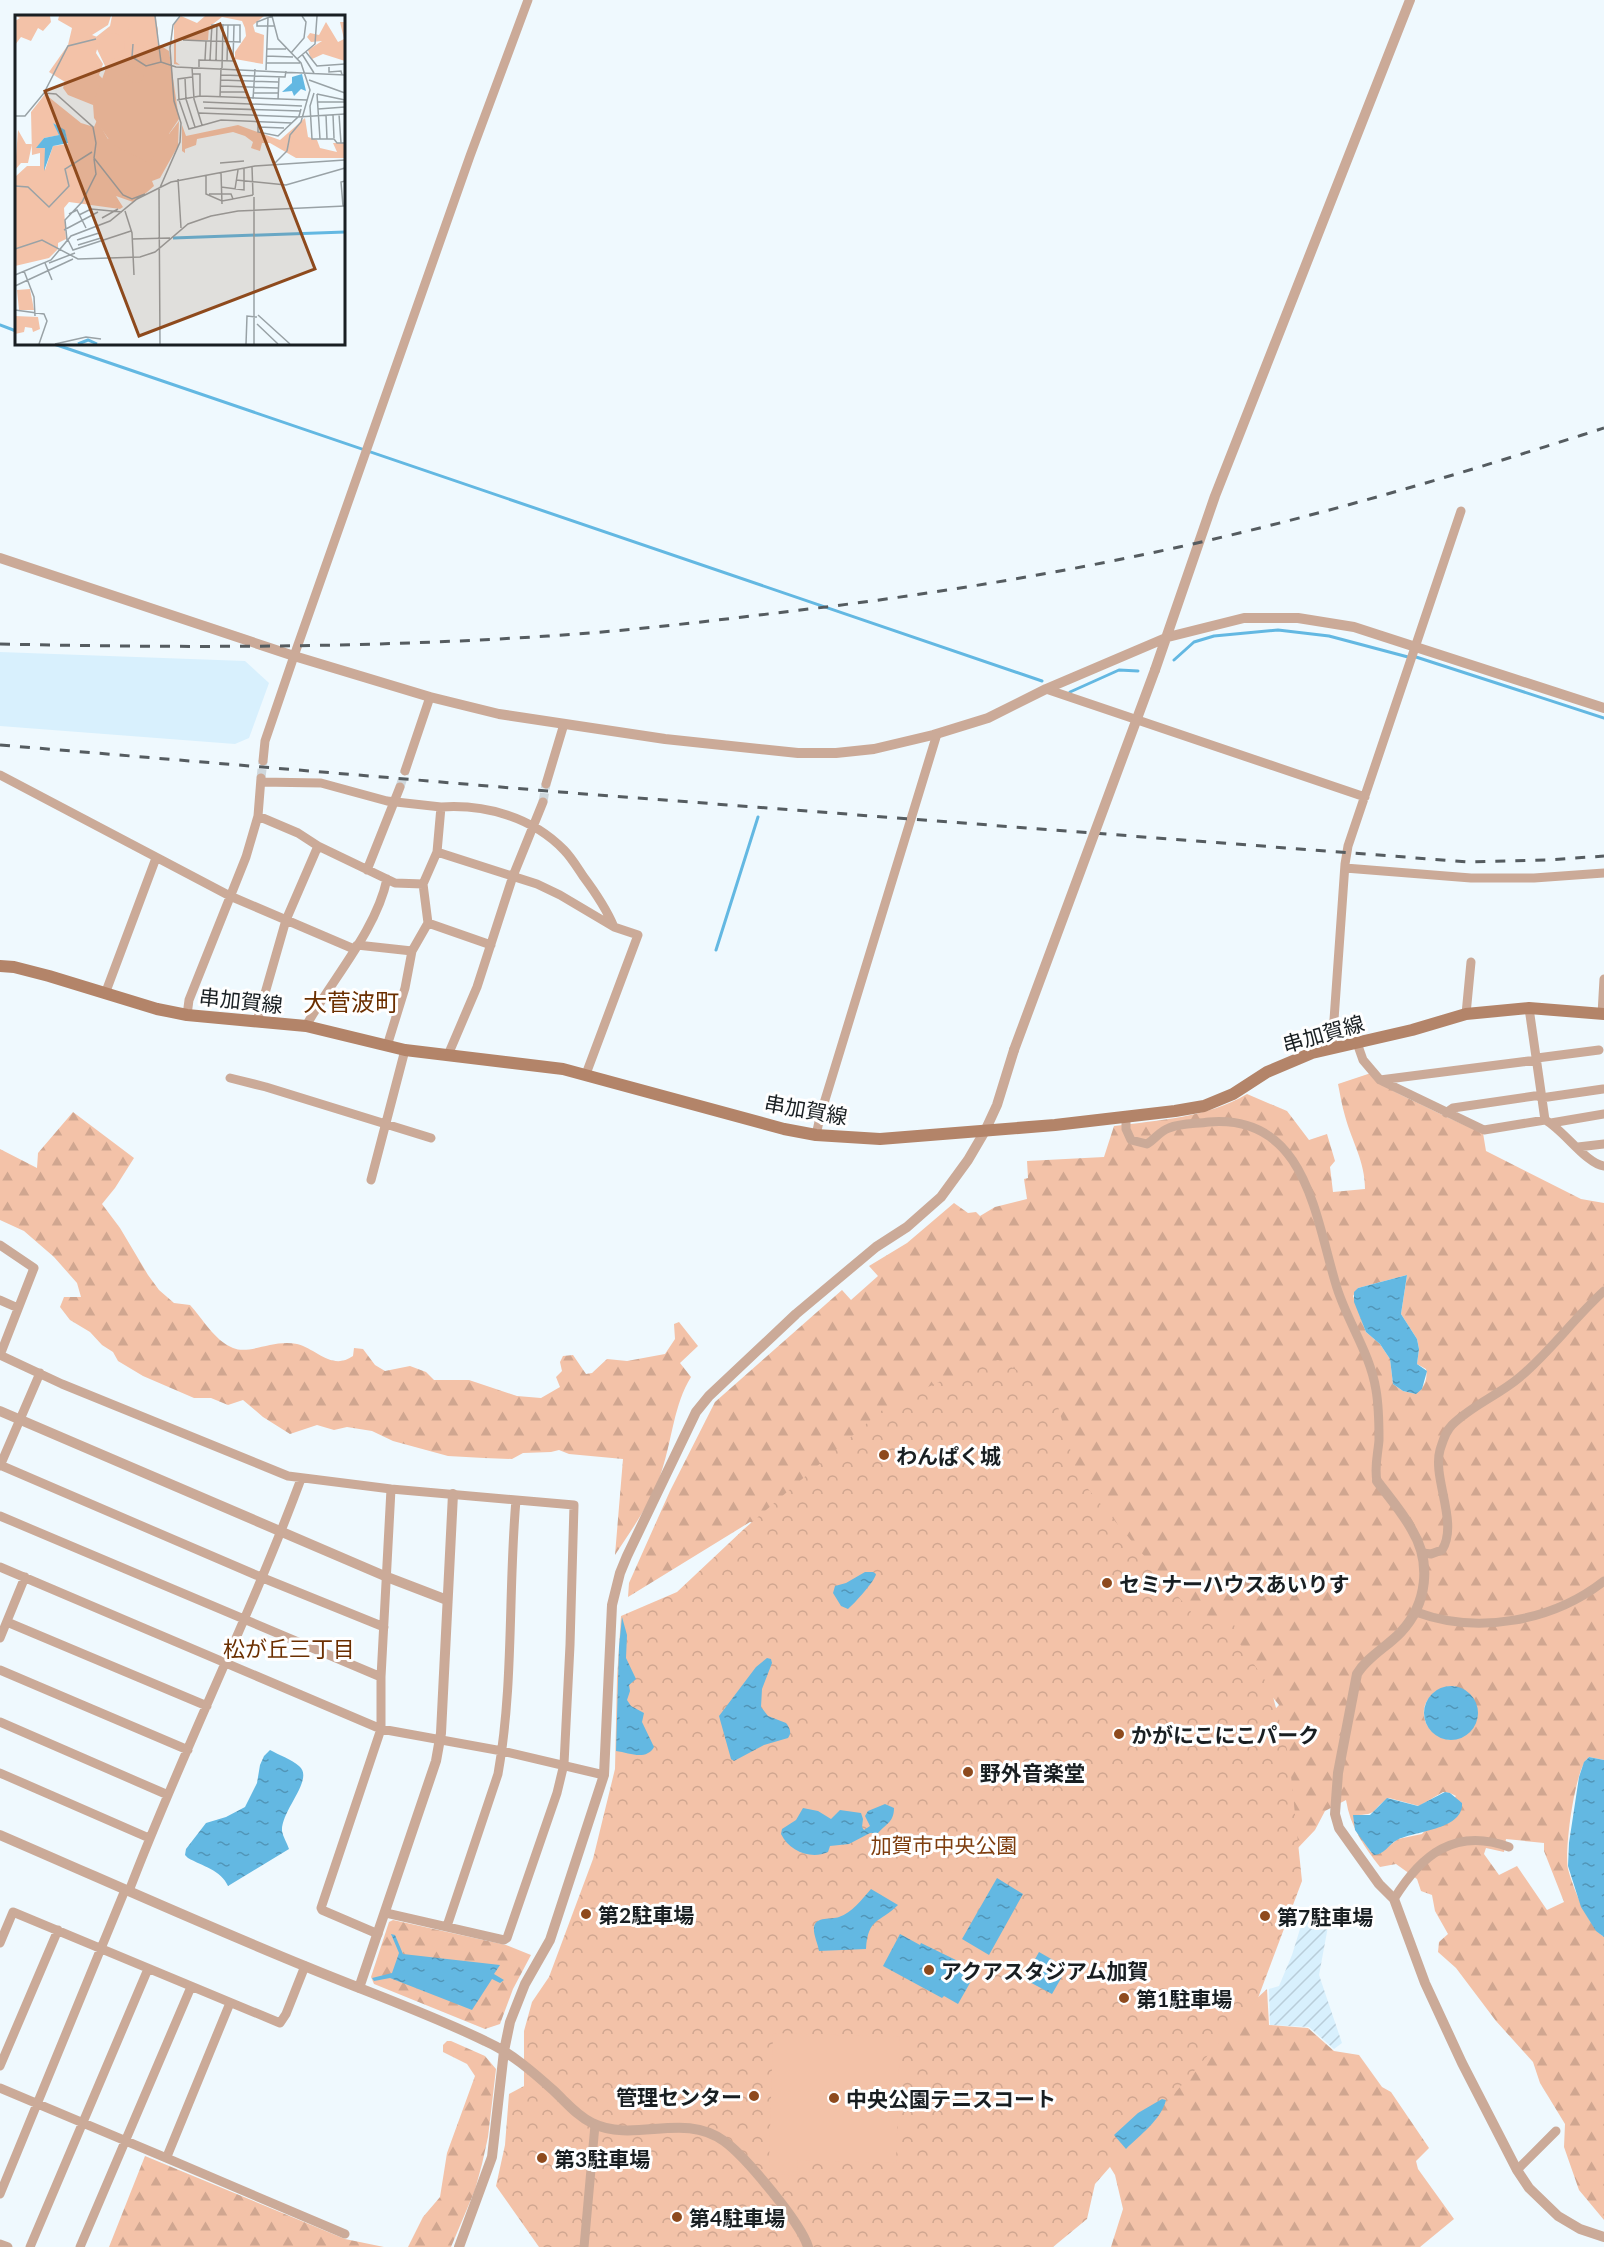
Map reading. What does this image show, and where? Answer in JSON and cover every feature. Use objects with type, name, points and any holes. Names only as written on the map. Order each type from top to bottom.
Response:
[{"type":"main road","name":"串加賀線","points":[[0,966],[14,967],[49,976],[156,1009],[187,1015],[306,1026],[405,1050],[526,1063],[586,1074],[774,1126],[816,1135],[880,1139],[1126,1117],[1204,1106],[1233,1094],[1292,1059],[1412,1030],[1466,1014],[1529,1008],[1603,1014]]},
{"type":"street","points":[[263,761],[265,741],[294,656],[470,156],[528,0]]},
{"type":"street","points":[[459,2247],[492,2157],[504,2052],[514,2009],[525,1984],[550,1940],[604,1775],[612,1605],[620,1573],[696,1412],[709,1396],[796,1314],[876,1247],[908,1227],[941,1197],[968,1160],[985,1131],[997,1105],[1014,1050],[1168,637],[1219,485],[1410,0]]},
{"type":"street","points":[[1332,1048],[1348,846],[1461,511]]},
{"type":"street","points":[[0,558],[294,656],[430,697],[499,714],[665,739],[798,753],[836,753],[874,749],[937,734],[988,718],[1046,689],[1168,637],[1219,622],[1269,616],[1329,622],[1377,633],[1604,708]]},
{"type":"street","points":[[1046,689],[1365,796]]},
{"type":"street","points":[[405,771],[430,697]]},
{"type":"street","points":[[546,784],[564,724]]},
{"type":"street","points":[[816,1135],[937,734]]},
{"type":"street","points":[[0,775],[230,896],[286,920],[356,947],[412,951]]},
{"type":"street","points":[[187,1015],[189,1000],[246,857],[258,816],[261,780],[321,783],[394,802],[487,809],[532,825],[564,850],[608,911],[614,927]]},
{"type":"street","points":[[367,870],[400,787]]},
{"type":"street","points":[[448,1055],[477,987],[513,876],[543,802]]},
{"type":"street","points":[[387,1046],[405,988],[412,951],[428,923],[423,884],[437,852],[441,807]]},
{"type":"street","points":[[258,816],[298,833],[318,846],[395,883],[423,884]]},
{"type":"street","points":[[257,1021],[286,920],[318,846]]},
{"type":"street","points":[[437,852],[513,876],[560,895],[614,927],[638,935],[586,1074]]},
{"type":"street","points":[[105,994],[156,858]]},
{"type":"street","points":[[1345,868],[1470,878],[1534,878],[1604,873]]},
{"type":"street","points":[[306,1026],[371,923],[383,896],[387,879]]},
{"type":"street","points":[[428,923],[491,945]]},
{"type":"street","points":[[1466,1014],[1471,962]]},
{"type":"street","points":[[1603,1014],[1604,979]]},
{"type":"street","points":[[1529,1008],[1541,1096],[1548,1121],[1600,1165],[1604,1173]]},
{"type":"street","points":[[1357,1043],[1363,1060],[1380,1080],[1484,1130],[1604,1114]]},
{"type":"street","points":[[371,1180],[405,1050]]},
{"type":"street","points":[[1380,1080],[1599,1050]]},
{"type":"street","points":[[230,1078],[431,1138]]},
{"type":"street","points":[[1446,1113],[1453,1108],[1603,1089]]},
{"type":"street","points":[[1126,1117],[1126,1129],[1131,1140],[1147,1144],[1167,1129],[1179,1125],[1237,1122],[1262,1132],[1275,1141],[1299,1168],[1338,1291],[1373,1372],[1378,1405],[1379,1442],[1375,1472],[1377,1481],[1413,1530],[1423,1553],[1424,1583],[1416,1612],[1400,1633],[1357,1674],[1338,1773],[1335,1814],[1345,1839],[1379,1884],[1394,1899],[1425,1983],[1517,2170],[1529,2188],[1558,2216],[1580,2229],[1604,2236]]},
{"type":"street","points":[[1578,1147],[1604,1144]]},
{"type":"street","points":[[0,1245],[34,1268],[0,1355],[288,1476],[391,1489],[574,1505],[576,1508],[564,1764],[507,1938],[504,1940],[386,1913]]},
{"type":"street","points":[[1423,1553],[1431,1554],[1442,1550],[1446,1538],[1447,1520],[1439,1463],[1439,1453],[1445,1434],[1467,1413],[1527,1371],[1604,1291]]},
{"type":"street","points":[[0,1300],[18,1308]]},
{"type":"street","points":[[40,1373],[0,1465],[263,1578],[384,1627]]},
{"type":"street","points":[[0,1411],[387,1577],[447,1600]]},
{"type":"street","points":[[0,2194],[149,1838],[263,1578],[301,1479]]},
{"type":"street","points":[[378,1934],[321,1908],[381,1729],[381,1677],[391,1489]]},
{"type":"street","points":[[359,1988],[436,1761],[444,1711],[453,1494]]},
{"type":"street","points":[[447,1926],[498,1774],[502,1751],[509,1670],[516,1500]]},
{"type":"street","points":[[0,1516],[381,1677]]},
{"type":"street","points":[[0,1567],[381,1729],[502,1751],[604,1775]]},
{"type":"street","points":[[0,1638],[25,1577]]},
{"type":"street","points":[[1416,1612],[1448,1621],[1514,1620],[1546,1613],[1563,1606],[1604,1581]]},
{"type":"street","points":[[7,1622],[207,1707]]},
{"type":"street","points":[[0,1670],[188,1750]]},
{"type":"street","points":[[0,1722],[168,1795]]},
{"type":"street","points":[[0,1773],[149,1838]]},
{"type":"street","points":[[0,1835],[486,2041],[553,2090],[575,2113],[595,2125],[622,2132],[664,2127],[693,2128],[723,2140],[736,2152],[795,2222],[808,2247]]},
{"type":"street","points":[[1394,1899],[1427,1856],[1442,1849],[1454,1844],[1481,1841],[1509,1847]]},
{"type":"street","points":[[0,1943],[13,1912],[280,2023],[286,2014],[305,1966]]},
{"type":"street","points":[[0,2066],[58,1930]]},
{"type":"street","points":[[30,2247],[148,1969]]},
{"type":"street","points":[[80,2247],[191,1987]]},
{"type":"street","points":[[164,2157],[168,2154],[230,2003]]},
{"type":"street","points":[[0,2088],[345,2234]]},
{"type":"street","points":[[584,2247],[595,2125]]},
{"type":"street","points":[[1517,2170],[1556,2131]]},
{"type":"street","points":[[0,2244],[8,2247]]},
{"type":"shaded area","points":[[0,652],[245,661],[269,683],[249,738],[235,744],[0,726]]},
{"type":"shaded area","points":[[1304,1916],[1329,1921],[1319,1975],[1342,2043],[1334,2049],[1309,2027],[1270,2025],[1269,1989],[1279,1986],[1292,1955]]},
{"type":"green space","points":[[1371,1073],[1381,1083],[1399,1094],[1483,1133],[1486,1151],[1581,1199],[1604,1203],[1604,1760],[1589,1757],[1579,1775],[1569,1828],[1567,1860],[1577,1896],[1592,1924],[1604,1937],[1604,2220],[1579,2190],[1564,2147],[1565,2124],[1540,2083],[1533,2062],[1496,2021],[1456,1968],[1438,1952],[1439,1942],[1448,1934],[1435,1911],[1432,1895],[1421,1891],[1417,1879],[1396,1864],[1380,1867],[1358,1836],[1346,1800],[1325,1811],[1315,1830],[1296,1850],[1249,1737],[1279,1705],[1266,1689],[750,1522],[628,1597],[629,1583],[670,1491],[715,1402],[842,1290],[851,1300],[878,1276],[869,1266],[907,1243],[954,1203],[968,1213],[976,1212],[980,1216],[995,1207],[1027,1199],[1024,1179],[1028,1178],[1027,1161],[1104,1157],[1114,1126],[1199,1113],[1232,1102],[1247,1094],[1287,1111],[1309,1140],[1327,1134],[1335,1161],[1330,1167],[1333,1192],[1365,1189],[1363,1169],[1345,1116],[1338,1084]],"holes":[[[1407,1275],[1401,1314],[1417,1339],[1419,1349],[1417,1364],[1426,1369],[1425,1383],[1416,1394],[1403,1391],[1393,1384],[1390,1359],[1380,1344],[1366,1332],[1353,1296],[1358,1288]],[[1455,1686],[1452,1740],[1440,1736],[1425,1722],[1426,1703],[1432,1695],[1442,1689]],[[1443,1792],[1456,1796],[1422,1834],[1398,1839],[1379,1854],[1371,1852],[1359,1834],[1354,1815],[1372,1813],[1389,1798],[1419,1806]],[[1506,1839],[1544,1843],[1544,1851],[1564,1902],[1547,1910],[1517,1866],[1499,1875],[1484,1854],[1486,1848],[1504,1852]]]},
{"type":"green space","points":[[73,1112],[134,1158],[102,1204],[120,1228],[148,1275],[159,1290],[174,1303],[190,1305],[214,1335],[233,1348],[247,1350],[279,1344],[297,1344],[325,1358],[338,1361],[353,1356],[354,1348],[363,1349],[375,1365],[385,1371],[410,1366],[426,1372],[434,1380],[469,1380],[517,1396],[541,1398],[560,1387],[556,1377],[562,1371],[560,1362],[563,1356],[573,1355],[586,1374],[592,1373],[607,1359],[627,1361],[665,1354],[675,1339],[674,1324],[679,1322],[698,1346],[680,1363],[691,1377],[677,1410],[658,1481],[642,1514],[615,1555],[623,1459],[569,1454],[559,1450],[523,1453],[512,1459],[448,1456],[393,1441],[372,1431],[347,1427],[334,1430],[317,1425],[290,1434],[263,1417],[243,1400],[228,1405],[211,1398],[194,1398],[143,1376],[118,1361],[113,1352],[102,1345],[90,1332],[70,1320],[60,1307],[64,1297],[81,1297],[77,1283],[54,1257],[24,1231],[0,1220],[0,1149],[37,1168],[38,1153]]},
{"type":"green space","name":"加賀市中央公園","points":[[998,1360],[1034,1379],[1057,1403],[1078,1477],[1197,1619],[1233,1621],[1240,1644],[1271,1689],[1289,1757],[1302,1881],[1258,1998],[1095,2184],[1087,2219],[1053,2247],[539,2247],[496,2186],[505,2145],[509,2094],[524,2086],[524,2031],[532,2002],[549,1977],[593,1859],[615,1769],[621,1616],[677,1592],[744,1529],[887,1406],[941,1381]]},
{"type":"green space","points":[[393,1920],[506,1945],[531,1955],[513,1989],[500,2024],[485,2029],[374,1984],[371,1977],[389,1922]]},
{"type":"green space","points":[[1267,1989],[1269,2025],[1308,2028],[1334,2051],[1359,2055],[1382,2087],[1391,2092],[1429,2148],[1416,2161],[1418,2169],[1454,2219],[1420,2247],[1111,2247],[1123,2209],[1115,2175],[1102,2154]]},
{"type":"green space","name":"中央公園テニスコート","points":[[773,2033],[900,2037],[896,2163],[798,2160],[797,2176],[779,2174],[769,2164]]},
{"type":"green space","points":[[447,2041],[485,2056],[496,2069],[488,2137],[475,2190],[451,2247],[408,2247],[423,2217],[440,2197],[447,2153],[475,2076],[467,2064],[443,2052],[443,2045]]},
{"type":"green space","points":[[145,2156],[345,2239],[384,2247],[109,2247]]},
{"type":"water","points":[[1407,1275],[1401,1314],[1417,1339],[1419,1349],[1417,1364],[1427,1371],[1422,1389],[1416,1394],[1403,1391],[1393,1384],[1390,1359],[1380,1344],[1366,1332],[1354,1302],[1354,1292],[1358,1288]]},
{"type":"water","points":[[865,1572],[876,1574],[872,1582],[848,1609],[841,1606],[833,1593],[835,1586],[846,1583]]},
{"type":"water","points":[[622,1617],[627,1635],[626,1658],[636,1679],[629,1685],[627,1700],[631,1706],[644,1713],[642,1722],[654,1747],[647,1754],[642,1755],[616,1751]]},
{"type":"water","points":[[767,1658],[771,1659],[772,1663],[762,1689],[761,1707],[768,1716],[786,1723],[790,1734],[788,1738],[764,1745],[734,1761],[731,1759],[719,1716],[756,1667]]},
{"type":"water","points":[[1446,1686],[1456,1686],[1466,1690],[1474,1698],[1478,1713],[1474,1728],[1466,1736],[1456,1740],[1446,1740],[1436,1736],[1428,1728],[1424,1718],[1424,1708],[1428,1698],[1436,1690]]},
{"type":"water","points":[[270,1750],[289,1759],[303,1772],[300,1787],[283,1823],[283,1836],[289,1849],[228,1886],[216,1872],[188,1858],[185,1855],[186,1849],[206,1823],[226,1817],[245,1807],[257,1783],[260,1765]]},
{"type":"water","points":[[1589,1757],[1604,1760],[1604,1937],[1596,1931],[1581,1907],[1568,1866],[1569,1843],[1579,1777],[1584,1762]]},
{"type":"water","points":[[1445,1792],[1450,1793],[1462,1803],[1455,1819],[1437,1828],[1397,1840],[1381,1853],[1374,1855],[1355,1830],[1353,1815],[1370,1815],[1387,1798],[1418,1806]]},
{"type":"water","points":[[885,1804],[894,1808],[894,1813],[878,1833],[870,1833],[849,1844],[830,1846],[828,1852],[815,1855],[801,1852],[789,1845],[781,1834],[782,1829],[796,1820],[803,1808],[818,1811],[831,1819],[840,1810],[861,1813],[864,1830],[870,1826],[865,1816],[868,1811]]},
{"type":"water","name":"アクアスタジアム加賀","points":[[997,1878],[1023,1894],[989,1955],[962,1939]]},
{"type":"water","points":[[871,1889],[898,1905],[872,1926],[866,1949],[819,1951],[814,1933],[815,1924],[848,1912]]},
{"type":"water","points":[[391,1934],[395,1935],[403,1954],[500,1965],[494,1974],[504,1980],[500,1983],[492,1979],[472,2010],[390,1978],[374,1981],[372,1978],[392,1973],[399,1953]]},
{"type":"water","name":"アクアスタジアム加賀","points":[[900,1934],[960,1962],[959,1965],[975,1974],[958,2004],[944,1996],[942,1998],[883,1966]]},
{"type":"water","name":"アクアスタジアム加賀","points":[[1039,1952],[1067,1968],[1052,1994],[1024,1979]]},
{"type":"water","points":[[1162,2099],[1166,2100],[1160,2114],[1126,2149],[1114,2135],[1138,2113]]},
{"type":"waterway","points":[[0,325],[15,331]]},
{"type":"waterway","points":[[57,345],[1042,681]]},
{"type":"waterway","points":[[1174,660],[1194,642],[1214,636],[1278,630],[1329,636],[1408,657]]},
{"type":"waterway","points":[[1416,657],[1604,718]]},
{"type":"waterway","points":[[1070,692],[1119,670],[1138,671]]},
{"type":"waterway","points":[[716,950],[758,817]]},
{"type":"tunnel","points":[[261,778],[263,761]]},
{"type":"tunnel","points":[[400,787],[405,771]]},
{"type":"tunnel","points":[[543,802],[546,784]]},
{"type":"railway","points":[[0,644],[274,646],[479,640],[639,629],[889,599],[1083,567],[1233,535],[1393,492],[1604,428]]},
{"type":"railway","points":[[0,745],[560,792],[1469,862],[1604,856]]},
{"type":"place","name":"わんぱく城","points":[[884,1455]]},
{"type":"place","name":"セミナーハウスあいりす","points":[[1107,1583]]},
{"type":"place","name":"かがにこにこパーク","points":[[1119,1734]]},
{"type":"place","name":"野外音楽堂","points":[[968,1772]]},
{"type":"place","name":"第2駐車場","points":[[586,1914]]},
{"type":"place","name":"第7駐車場","points":[[1265,1916]]},
{"type":"place","name":"アクアスタジアム加賀","points":[[929,1970]]},
{"type":"place","name":"第1駐車場","points":[[1124,1998]]},
{"type":"place","name":"管理センター","points":[[754,2096]]},
{"type":"place","name":"中央公園テニスコート","points":[[834,2098]]},
{"type":"place","name":"第3駐車場","points":[[542,2158]]},
{"type":"place","name":"第4駐車場","points":[[677,2217]]},
{"type":"district","name":"大菅波町","points":[[351,1001]]},
{"type":"district","name":"松が丘三丁目","points":[[289,1648]]}]
